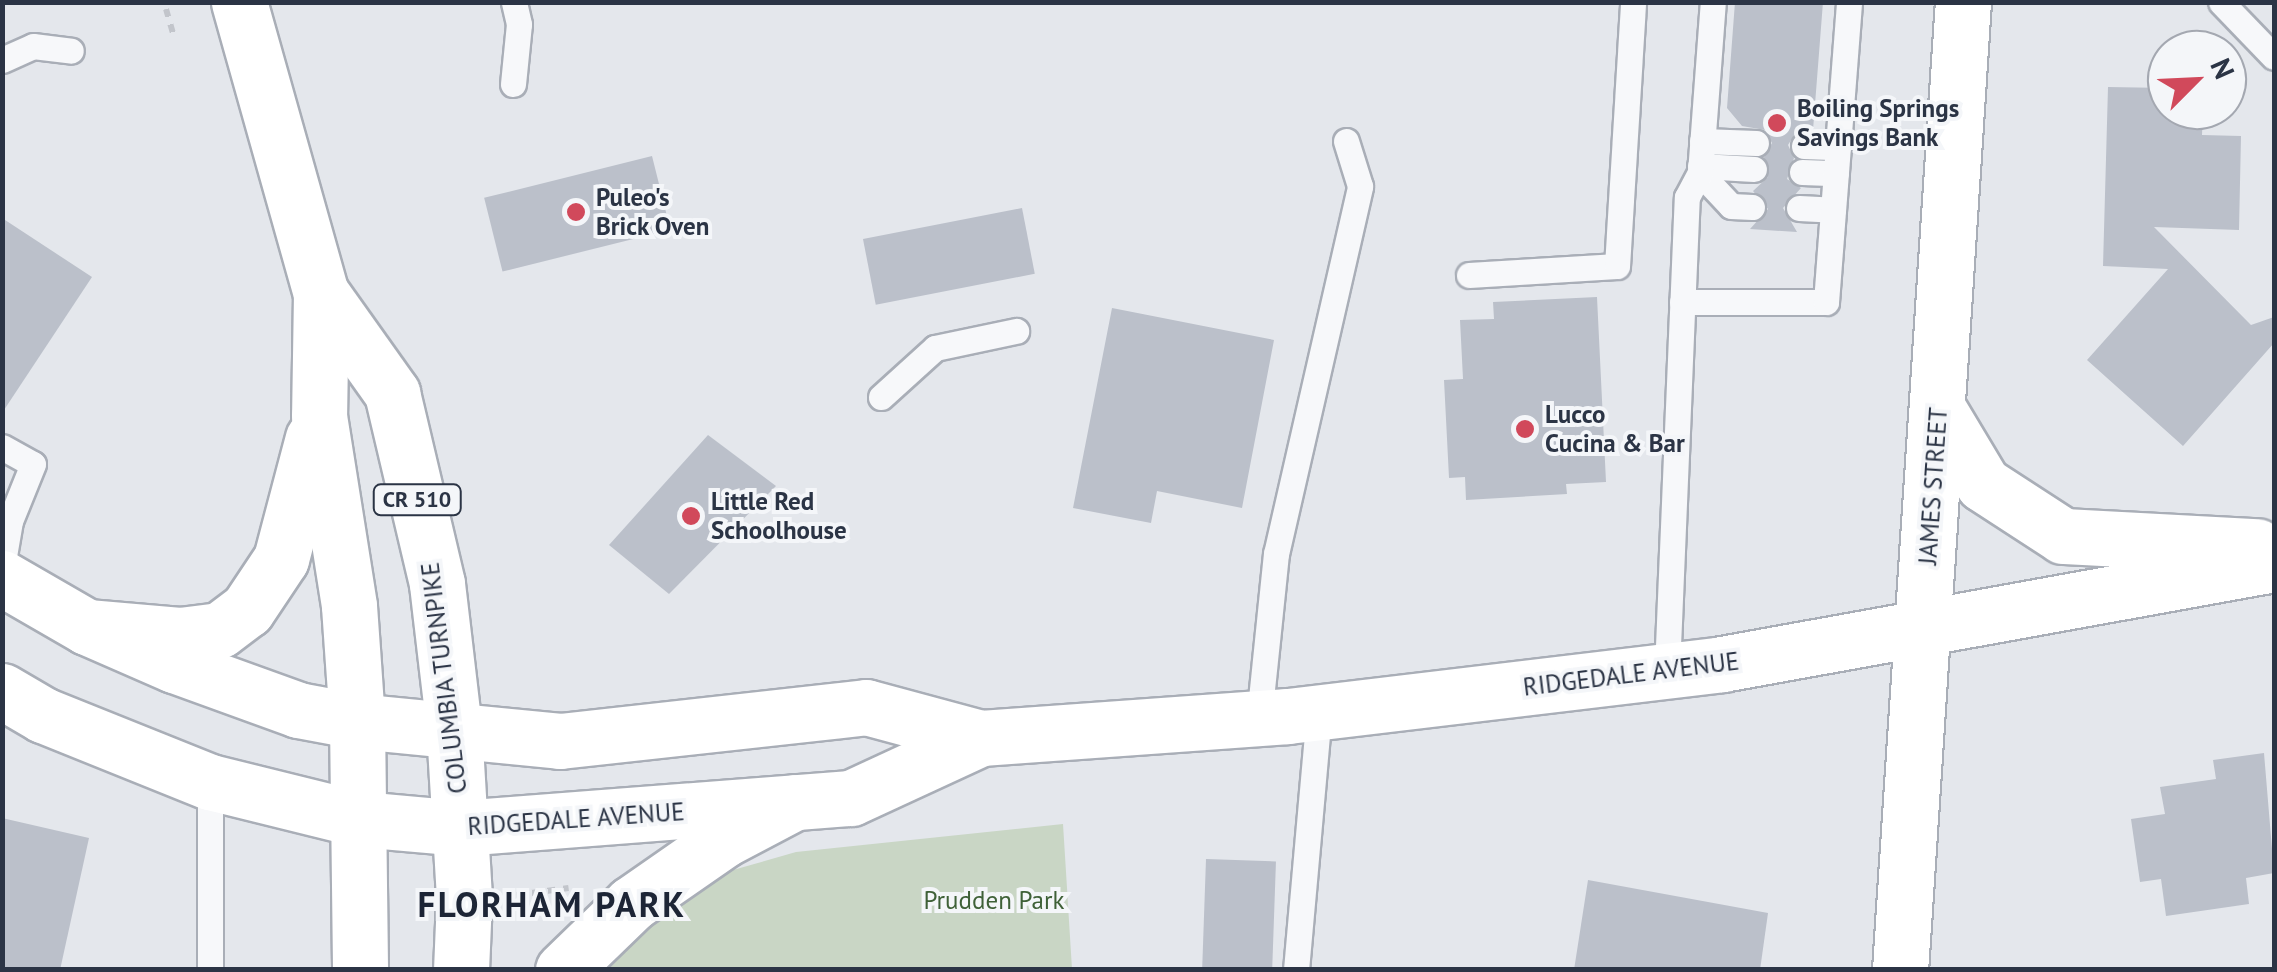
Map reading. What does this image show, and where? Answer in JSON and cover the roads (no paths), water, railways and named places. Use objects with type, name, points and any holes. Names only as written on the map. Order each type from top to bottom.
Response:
[{"type":"main road","name":"COLUMBIA TURNPIKE","points":[[239,2],[321,293],[319,416],[349,606],[357,721],[360,970]]},
{"type":"main road","name":"JAMES STREET","points":[[1900,970],[1964,2]]},
{"type":"main road","name":"COLUMBIA TURNPIKE","points":[[321,293],[392,393],[437,584],[454,730],[460,828],[461,970]]},
{"type":"main road","points":[[1938,409],[1983,484],[2063,536],[2274,547]]},
{"type":"main road","points":[[87,627],[180,636],[220,630],[247,610],[281,559],[319,416]]},
{"type":"main road","name":"RIDGEDALE AVENUE","points":[[2,578],[87,627],[289,707],[357,721],[560,741],[866,707],[981,738],[1319,712],[1667,670],[2274,564]]},
{"type":"main road","name":"RIDGEDALE AVENUE","points":[[2,690],[43,715],[210,782],[360,819],[460,828],[851,798],[981,738]]},
{"type":"main road","points":[[563,970],[630,904],[723,840],[795,802]]},
{"type":"lane","points":[[513,84],[519,24],[514,2]]},
{"type":"lane","points":[[1469,276],[1616,266],[1633,2]]},
{"type":"lane","points":[[1667,670],[1687,196],[1701,160],[1712,2]]},
{"type":"lane","points":[[1682,302],[1826,302],[1849,2]]},
{"type":"lane","points":[[2221,2],[2274,56]]},
{"type":"lane","points":[[2,60],[33,46],[71,51]]},
{"type":"lane","points":[[1259,718],[1276,554],[1360,186],[1346,141]]},
{"type":"lane","points":[[1836,174],[1803,159],[1838,147]]},
{"type":"lane","points":[[1701,160],[1755,156]]},
{"type":"lane","points":[[1701,160],[1730,206],[1752,206]]},
{"type":"lane","points":[[1799,208],[1833,210]]},
{"type":"lane","points":[[880,397],[935,348],[1016,331]]},
{"type":"lane","points":[[2,446],[33,464],[10,521],[2,568]]},
{"type":"lane","points":[[1296,970],[1319,712]]},
{"type":"lane","points":[[209,968],[210,782]]},
{"type":"place","name":"Boiling Springs Savings Bank","points":[[1777,123]]},
{"type":"place","name":"Puleo's Brick Oven","points":[[576,212]]},
{"type":"place","name":"Lucco Cucina & Bar","points":[[1525,429]]},
{"type":"place","name":"Little Red Schoolhouse","points":[[691,516]]},
{"type":"district","name":"FLORHAM PARK","points":[[552,904]]},
{"type":"park label","name":"Prudden Park","points":[[994,900]]}]
